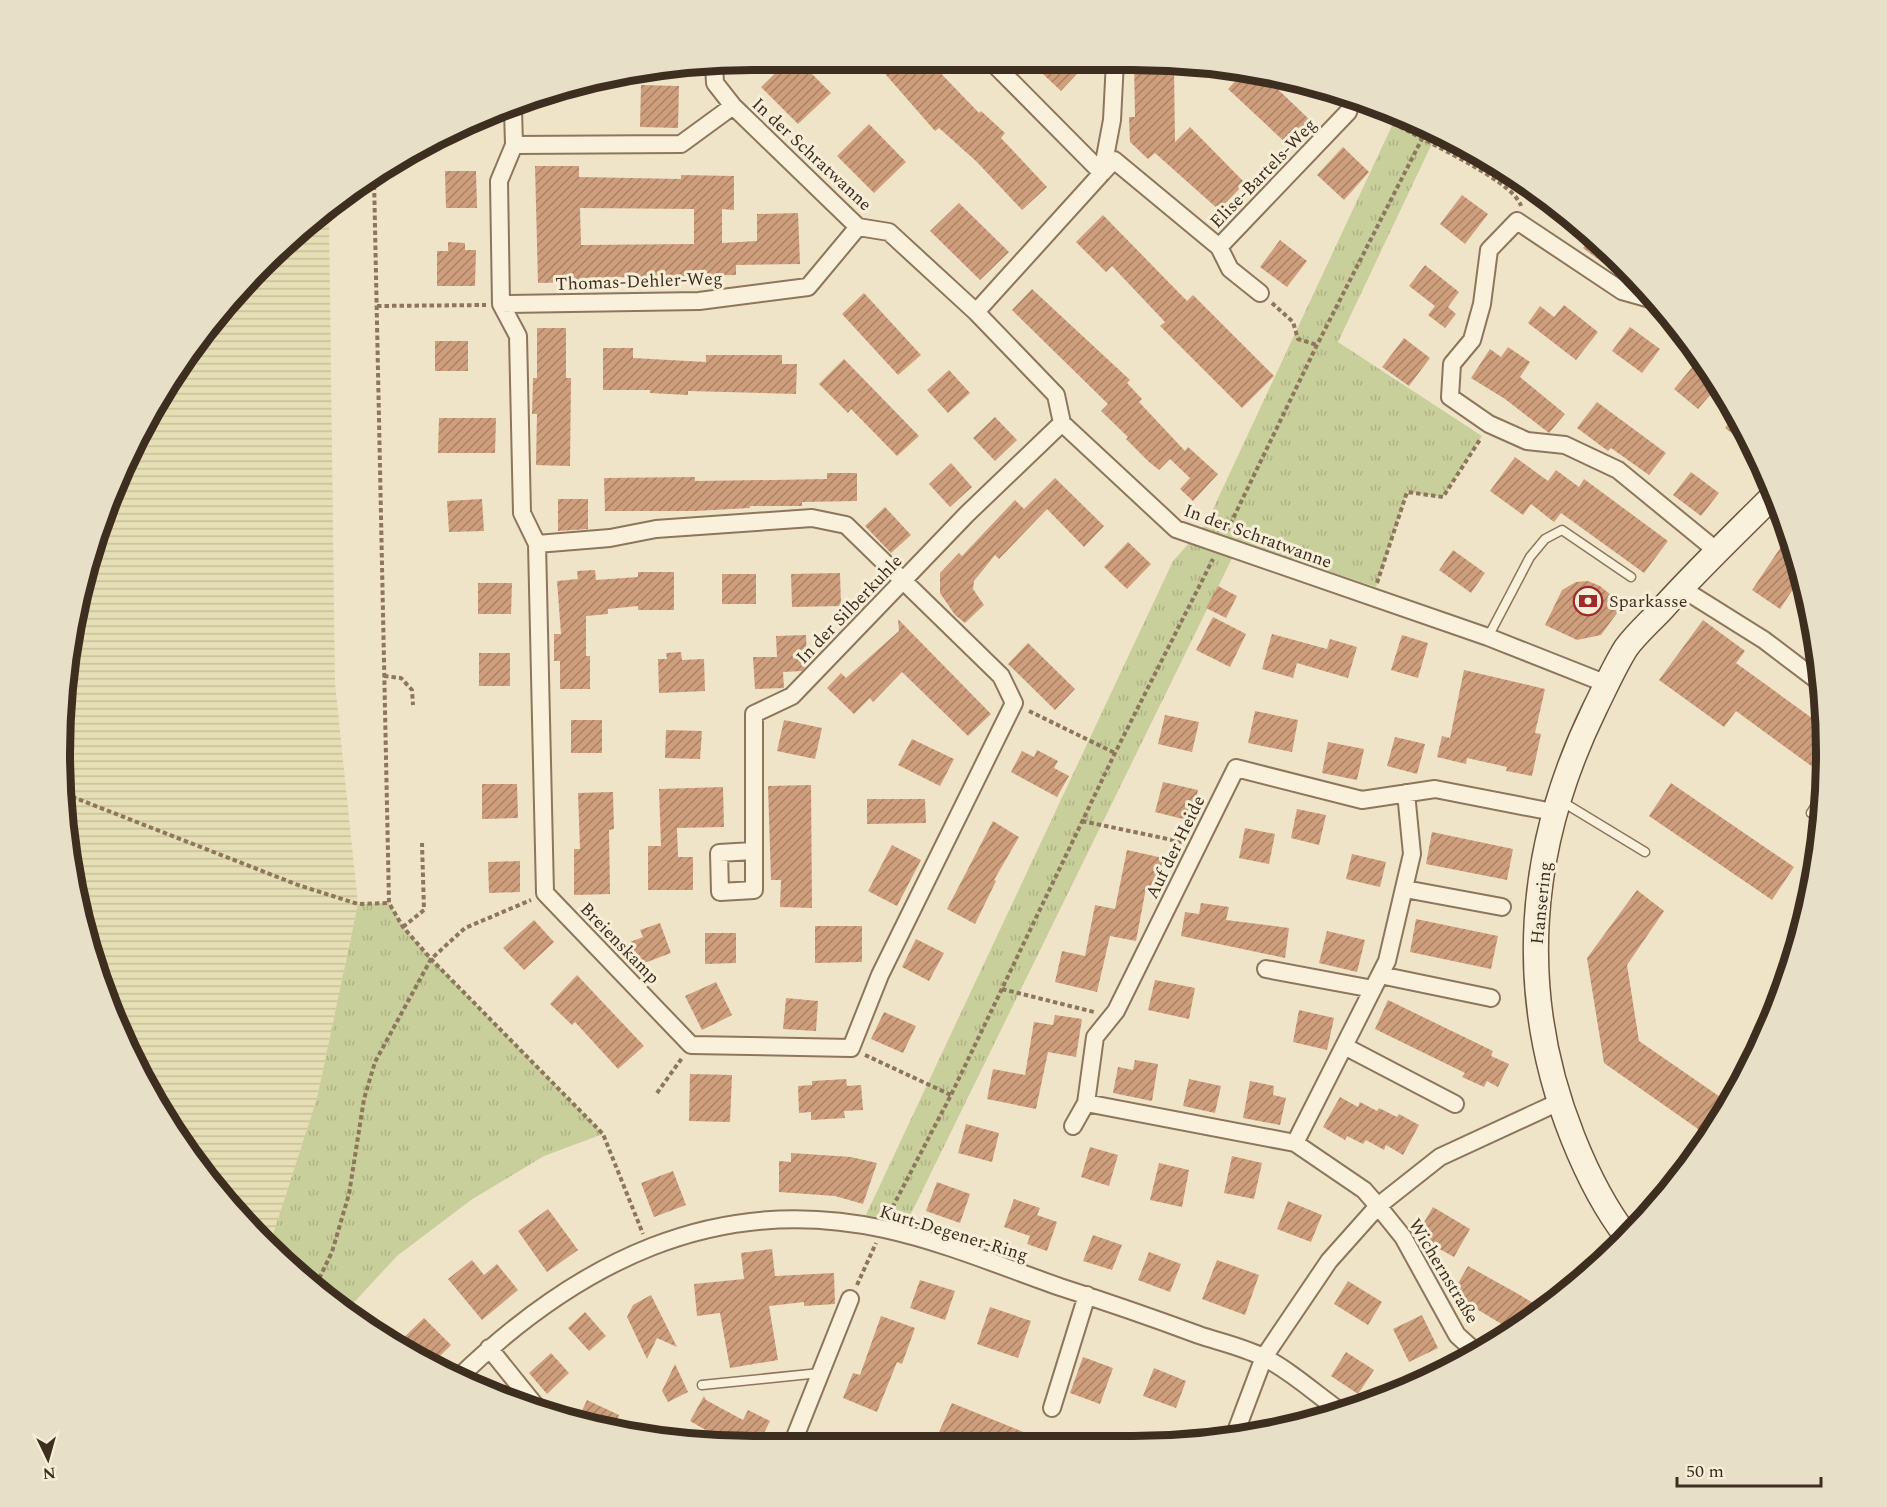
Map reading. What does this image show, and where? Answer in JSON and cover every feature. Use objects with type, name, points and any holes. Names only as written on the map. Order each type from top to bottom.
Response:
[{"type":"street","points":[[1000,70],[1102,173]]},
{"type":"street","points":[[976,312],[1102,173],[1112,120],[1115,70]]},
{"type":"street","name":"In der Schratwanne","points":[[714,72],[715,83],[733,106],[858,227],[890,232],[976,312],[1056,395],[1062,423],[1176,529],[1488,637],[1607,684]]},
{"type":"street","name":"In der Schratwanne","points":[[514,145],[681,144],[733,106]]},
{"type":"street","name":"Elise-Bartels-Weg","points":[[1219,247],[1352,107]]},
{"type":"street","points":[[513,114],[514,145],[499,181],[501,304],[518,336],[522,513],[537,544],[545,893]]},
{"type":"street","name":"Elise-Bartels-Weg","points":[[1102,173],[1114,160],[1219,247],[1230,269],[1260,293]]},
{"type":"street","points":[[1640,296],[1622,291],[1517,221],[1489,250],[1482,304],[1472,340],[1452,364],[1450,397],[1489,424],[1527,441],[1565,445],[1618,470],[1717,551]]},
{"type":"street","name":"Thomas-Dehler-Weg","points":[[501,304],[699,301],[808,287],[858,227]]},
{"type":"street","name":"In der Silberkuhle","points":[[753,852],[754,714],[792,696],[967,514],[1062,423]]},
{"type":"street","name":"Hansering","points":[[1623,1229],[1587,1174],[1559,1102],[1549,1068],[1541,1018],[1536,950],[1540,888],[1555,805],[1575,750],[1627,647],[1681,588],[1768,501]]},
{"type":"street","points":[[537,544],[610,538],[656,529],[812,518],[846,525],[1001,676],[1014,703],[880,975],[850,1048],[692,1045]]},
{"type":"street","points":[[1681,588],[1764,640],[1812,676]]},
{"type":"street","name":"Auf der Heide","points":[[1073,1126],[1086,1103],[1095,1037],[1113,1016],[1236,768],[1362,800],[1435,789],[1555,805]]},
{"type":"street","points":[[1295,1143],[1387,961],[1406,889],[1412,854],[1406,793]]},
{"type":"street","points":[[1406,889],[1502,907]]},
{"type":"street","name":"Breienskamp","points":[[545,893],[692,1045]]},
{"type":"street","points":[[1266,969],[1491,998]]},
{"type":"street","points":[[1344,1046],[1455,1104]]},
{"type":"street","points":[[1237,1428],[1264,1357],[1329,1261],[1378,1206],[1440,1157],[1559,1102]]},
{"type":"street","points":[[1086,1103],[1295,1143],[1364,1190],[1378,1206]]},
{"type":"street","name":"Wichernstraße","points":[[1378,1206],[1409,1247],[1457,1335],[1471,1347]]},
{"type":"street","name":"Kurt-Degener-Ring","points":[[464,1372],[489,1348],[568,1289],[647,1246],[700,1230],[784,1218],[828,1220],[882,1228],[1087,1295],[1264,1357],[1333,1406]]},
{"type":"street","points":[[1052,1408],[1087,1295]]},
{"type":"street","points":[[796,1436],[850,1299]]},
{"type":"street","points":[[489,1348],[530,1398]]},
{"type":"lane","points":[[1488,637],[1530,557],[1545,539],[1562,530],[1631,577]]},
{"type":"lane","points":[[1555,805],[1645,852]]},
{"type":"lane","points":[[1811,813],[1814,808]]},
{"type":"lane","points":[[702,1385],[821,1372]]},
{"type":"path","points":[[1383,118],[1491,177],[1521,204],[1517,221]]},
{"type":"path","points":[[850,1299],[882,1228],[951,1095],[1114,753],[1423,138]]},
{"type":"path","points":[[374,186],[389,903],[403,927],[431,959],[603,1134],[647,1246]]},
{"type":"path","points":[[1260,293],[1293,322],[1298,339],[1317,345]]},
{"type":"path","points":[[377,306],[501,304]]},
{"type":"path","points":[[1372,598],[1407,492],[1443,497],[1489,424]]},
{"type":"path","points":[[384,676],[401,678],[412,690],[413,705]]},
{"type":"path","points":[[1014,703],[1114,753]]},
{"type":"path","points":[[72,797],[298,885],[358,904],[389,903]]},
{"type":"path","points":[[1082,821],[1198,845]]},
{"type":"path","points":[[403,927],[424,910],[422,843]]},
{"type":"path","points":[[319,1280],[332,1252],[349,1194],[364,1099],[375,1062],[431,959],[465,928],[545,893]]},
{"type":"path","points":[[1002,989],[1113,1016]]},
{"type":"path","points":[[657,1093],[692,1045]]},
{"type":"path","points":[[850,1048],[951,1095]]},
{"type":"shaded area","points":[[329,219],[335,683],[358,904],[317,1098],[272,1237],[240,1204],[186,1133],[162,1095],[122,1015],[94,930],[84,887],[76,843],[70,754],[76,664],[94,577],[122,492],[141,451],[186,374],[240,303],[303,240]]},
{"type":"green space","points":[[1394,122],[1434,140],[1338,342],[1482,436],[1443,497],[1407,492],[1376,587],[1240,542],[904,1228],[865,1217],[1173,561],[1206,524]]},
{"type":"green space","points":[[389,903],[403,927],[431,959],[603,1134],[544,1156],[471,1200],[397,1256],[352,1305],[303,1267],[272,1237],[317,1098],[358,904]]},
{"type":"building","points":[[779,70],[808,70],[831,93],[798,124],[761,87]]},
{"type":"building","points":[[882,70],[938,70],[979,113],[981,111],[1005,133],[1001,138],[1047,187],[1022,210],[977,162],[939,128],[935,131]]},
{"type":"building","points":[[1039,70],[1081,70],[1061,91]]},
{"type":"building","points":[[1134,70],[1174,72],[1175,142],[1190,127],[1245,183],[1219,210],[1155,153],[1148,159],[1130,142],[1129,117],[1135,117]]},
{"type":"building","points":[[1238,79],[1274,86],[1312,122],[1289,146],[1228,89]]},
{"type":"building","points":[[641,85],[679,86],[678,128],[640,127]]},
{"type":"building","points":[[869,124],[906,162],[874,193],[837,156]]},
{"type":"building","points":[[1343,147],[1369,172],[1344,200],[1317,175]]},
{"type":"building","points":[[535,166],[579,166],[579,177],[681,179],[681,175],[734,176],[734,210],[722,209],[722,243],[757,241],[757,214],[798,213],[800,264],[736,265],[736,275],[581,278],[581,282],[538,283]],"holes":[[[580,208],[694,209],[694,244],[581,245]]]},
{"type":"building","points":[[445,171],[476,171],[477,208],[446,208]]},
{"type":"building","points":[[1462,195],[1488,214],[1465,244],[1440,224]]},
{"type":"building","points":[[959,203],[1009,252],[980,280],[930,231]]},
{"type":"building","points":[[1103,215],[1187,301],[1193,295],[1274,376],[1242,408],[1160,326],[1165,322],[1112,266],[1106,272],[1076,242]]},
{"type":"building","points":[[1280,240],[1307,261],[1287,287],[1260,267]]},
{"type":"building","points":[[448,242],[465,243],[465,250],[476,250],[475,286],[437,286],[437,251],[448,251]]},
{"type":"building","points":[[1587,243],[1622,277],[1583,248]]},
{"type":"building","points":[[1425,265],[1459,292],[1448,307],[1456,314],[1445,328],[1428,315],[1435,306],[1409,286]]},
{"type":"building","points":[[1032,289],[1130,380],[1127,383],[1142,399],[1139,402],[1185,451],[1188,447],[1218,474],[1193,501],[1180,489],[1190,478],[1170,459],[1159,470],[1149,462],[1126,439],[1128,437],[1101,411],[1108,404],[1012,310]]},
{"type":"building","points":[[864,293],[921,355],[898,375],[842,314]]},
{"type":"building","points":[[1564,305],[1598,332],[1576,360],[1528,323],[1540,306],[1554,317]]},
{"type":"building","points":[[1630,327],[1660,349],[1642,373],[1612,351]]},
{"type":"building","points":[[537,328],[566,328],[566,378],[571,378],[570,466],[536,465],[537,414],[532,414],[533,378],[537,378]]},
{"type":"building","points":[[1404,338],[1430,358],[1409,386],[1382,367]]},
{"type":"building","points":[[435,341],[468,341],[468,371],[435,371]]},
{"type":"building","points":[[1508,347],[1530,362],[1520,377],[1565,414],[1549,433],[1505,399],[1471,378],[1490,349],[1501,357]]},
{"type":"building","points":[[603,348],[633,348],[633,358],[706,362],[706,355],[782,355],[782,364],[797,364],[796,394],[688,391],[688,395],[650,393],[650,390],[603,390]]},
{"type":"building","points":[[844,359],[919,436],[897,456],[851,409],[848,413],[819,384]]},
{"type":"building","points":[[1694,365],[1713,392],[1698,409],[1674,389]]},
{"type":"building","points":[[949,370],[970,393],[948,413],[927,390]]},
{"type":"building","points":[[1597,402],[1666,453],[1649,475],[1611,448],[1608,451],[1577,428]]},
{"type":"building","points":[[995,417],[1017,440],[995,461],[973,438]]},
{"type":"building","points":[[439,418],[496,418],[495,453],[438,453]]},
{"type":"building","points":[[1730,422],[1740,439],[1725,428]]},
{"type":"building","points":[[1515,457],[1548,481],[1556,470],[1579,487],[1584,479],[1668,541],[1644,573],[1561,513],[1554,522],[1531,504],[1523,515],[1490,491]]},
{"type":"building","points":[[951,463],[972,487],[950,507],[929,484]]},
{"type":"building","points":[[1691,472],[1719,493],[1701,516],[1673,495]]},
{"type":"building","points":[[827,473],[857,473],[857,501],[802,502],[802,506],[750,506],[750,508],[695,511],[605,511],[604,478],[695,477],[695,481],[827,479]]},
{"type":"building","points":[[1055,478],[1104,526],[1084,547],[1047,509],[999,559],[995,555],[974,581],[973,589],[984,605],[965,623],[955,615],[940,593],[940,573],[959,553],[962,556],[1015,500],[1024,509]]},
{"type":"building","points":[[482,499],[484,531],[449,532],[447,501]]},
{"type":"building","points":[[558,499],[588,499],[588,529],[558,531]]},
{"type":"building","points":[[885,507],[911,535],[891,553],[865,526]]},
{"type":"building","points":[[1128,542],[1151,564],[1127,589],[1104,567]]},
{"type":"building","points":[[1783,544],[1795,586],[1780,609],[1752,590]]},
{"type":"building","points":[[1453,550],[1485,573],[1471,593],[1439,570]]},
{"type":"building","points":[[595,570],[596,580],[638,577],[638,572],[674,572],[674,610],[638,610],[638,606],[608,609],[608,614],[586,616],[586,656],[590,656],[590,689],[560,689],[560,661],[554,661],[554,634],[561,634],[557,581],[578,579],[577,571]]},
{"type":"building","points":[[840,573],[841,606],[792,607],[791,574]]},
{"type":"building","points":[[722,574],[756,574],[756,604],[722,604]]},
{"type":"building","points":[[1588,581],[1600,586],[1623,605],[1601,635],[1577,640],[1545,625],[1562,590],[1576,582]]},
{"type":"building","points":[[478,583],[512,583],[511,614],[478,614]]},
{"type":"building","points":[[1218,586],[1237,596],[1226,618],[1206,608]]},
{"type":"building","points":[[1213,617],[1246,634],[1230,667],[1196,650]]},
{"type":"building","points":[[898,619],[991,714],[968,736],[902,672],[873,702],[870,698],[854,714],[827,688],[841,673],[846,678],[899,631]]},
{"type":"building","points":[[1703,620],[1745,651],[1736,663],[1815,720],[1816,769],[1736,711],[1724,727],[1659,680]]},
{"type":"building","points":[[1272,634],[1327,649],[1330,639],[1357,647],[1348,678],[1297,663],[1293,678],[1262,669]]},
{"type":"building","points":[[806,635],[807,665],[802,671],[783,672],[784,688],[755,689],[753,657],[777,657],[776,636]]},
{"type":"building","points":[[1402,635],[1428,643],[1418,678],[1391,670]]},
{"type":"building","points":[[1028,643],[1075,689],[1055,710],[1008,664]]},
{"type":"building","points":[[681,652],[682,660],[704,659],[705,691],[659,693],[658,659],[667,659],[666,653]]},
{"type":"building","points":[[479,653],[510,653],[510,686],[479,686]]},
{"type":"building","points":[[1464,670],[1545,689],[1535,733],[1541,734],[1532,776],[1506,771],[1507,767],[1467,758],[1466,764],[1437,757],[1442,736],[1450,738]]},
{"type":"building","points":[[1255,711],[1298,720],[1292,752],[1248,743]]},
{"type":"building","points":[[1165,715],[1199,722],[1192,752],[1158,744]]},
{"type":"building","points":[[571,720],[602,720],[602,753],[571,753]]},
{"type":"building","points":[[784,720],[822,728],[815,759],[777,751]]},
{"type":"building","points":[[666,730],[702,731],[700,759],[665,758]]},
{"type":"building","points":[[1395,737],[1425,744],[1417,774],[1387,766]]},
{"type":"building","points":[[912,739],[954,759],[940,786],[898,765]]},
{"type":"building","points":[[1328,742],[1364,749],[1357,780],[1322,773]]},
{"type":"building","points":[[1037,750],[1058,761],[1054,768],[1069,776],[1057,797],[1011,772],[1022,751],[1034,757]]},
{"type":"building","points":[[1163,782],[1198,790],[1191,821],[1155,812]]},
{"type":"building","points":[[1671,783],[1794,867],[1772,900],[1649,816]]},
{"type":"building","points":[[482,784],[517,784],[518,818],[482,819]]},
{"type":"building","points":[[811,785],[812,908],[780,907],[781,880],[771,880],[768,786]]},
{"type":"building","points":[[723,787],[724,827],[677,828],[678,857],[693,857],[693,890],[648,890],[648,846],[661,846],[659,789]]},
{"type":"building","points":[[613,792],[614,829],[609,830],[610,894],[574,895],[574,849],[580,849],[578,793]]},
{"type":"building","points":[[867,799],[925,799],[926,823],[867,824]]},
{"type":"building","points":[[1297,809],[1326,815],[1319,845],[1291,838]]},
{"type":"building","points":[[993,821],[1019,837],[994,880],[996,881],[975,924],[947,909]]},
{"type":"building","points":[[1245,828],[1275,834],[1269,864],[1239,858]]},
{"type":"building","points":[[1432,832],[1513,849],[1507,880],[1426,864]]},
{"type":"building","points":[[892,845],[921,860],[897,906],[868,891]]},
{"type":"building","points":[[1127,850],[1163,858],[1156,891],[1146,888],[1136,941],[1110,936],[1097,992],[1055,982],[1062,951],[1085,956],[1095,905],[1115,909]]},
{"type":"building","points":[[1352,854],[1386,862],[1380,887],[1346,879]]},
{"type":"building","points":[[520,861],[520,892],[489,893],[488,862]]},
{"type":"building","points":[[1637,890],[1664,911],[1627,965],[1639,1041],[1723,1099],[1702,1132],[1604,1063],[1587,958]]},
{"type":"building","points":[[1201,903],[1229,907],[1226,920],[1289,928],[1285,958],[1181,936],[1185,912],[1199,914]]},
{"type":"building","points":[[1416,919],[1498,936],[1491,969],[1410,952]]},
{"type":"building","points":[[534,920],[554,942],[524,970],[503,948]]},
{"type":"building","points":[[660,923],[671,953],[639,965],[630,942],[643,937],[640,930]]},
{"type":"building","points":[[815,926],[862,926],[862,962],[815,963]]},
{"type":"building","points":[[1327,931],[1365,940],[1357,972],[1319,963]]},
{"type":"building","points":[[705,933],[736,933],[736,963],[705,964]]},
{"type":"building","points":[[916,939],[944,953],[929,981],[902,967]]},
{"type":"building","points":[[577,975],[644,1046],[618,1069],[575,1022],[572,1025],[550,1004]]},
{"type":"building","points":[[1155,980],[1195,988],[1189,1019],[1148,1010]]},
{"type":"building","points":[[716,982],[732,1015],[702,1030],[685,996]]},
{"type":"building","points":[[786,998],[818,1001],[816,1031],[783,1029]]},
{"type":"building","points":[[1388,1000],[1493,1051],[1491,1056],[1509,1064],[1498,1087],[1487,1081],[1484,1087],[1462,1077],[1465,1073],[1375,1029]]},
{"type":"building","points":[[1299,1010],[1334,1018],[1327,1050],[1293,1042]]},
{"type":"building","points":[[884,1012],[916,1026],[903,1053],[871,1039]]},
{"type":"building","points":[[1055,1015],[1082,1019],[1076,1057],[1048,1052],[1036,1109],[987,1099],[993,1069],[1025,1075],[1034,1022],[1053,1025]]},
{"type":"building","points":[[1135,1060],[1158,1064],[1152,1101],[1113,1093],[1118,1067],[1133,1070]]},
{"type":"building","points":[[690,1074],[732,1075],[730,1122],[689,1121]]},
{"type":"building","points":[[846,1079],[847,1086],[861,1085],[863,1110],[844,1111],[845,1118],[811,1120],[811,1112],[799,1113],[798,1086],[812,1085],[812,1081]]},
{"type":"building","points":[[1189,1079],[1221,1086],[1215,1113],[1183,1106]]},
{"type":"building","points":[[1250,1081],[1274,1086],[1273,1095],[1286,1098],[1280,1125],[1243,1118]]},
{"type":"building","points":[[1340,1097],[1358,1107],[1360,1102],[1377,1111],[1379,1108],[1397,1117],[1399,1114],[1419,1125],[1403,1155],[1386,1145],[1384,1150],[1366,1140],[1363,1144],[1347,1136],[1345,1140],[1323,1127]]},
{"type":"building","points":[[966,1124],[999,1133],[992,1162],[958,1153]]},
{"type":"building","points":[[1090,1147],[1118,1155],[1109,1186],[1081,1177]]},
{"type":"building","points":[[791,1153],[851,1157],[877,1163],[863,1204],[835,1196],[779,1192],[779,1161],[791,1162]]},
{"type":"building","points":[[1232,1156],[1262,1163],[1254,1199],[1224,1193]]},
{"type":"building","points":[[1159,1163],[1189,1170],[1182,1207],[1150,1200]]},
{"type":"building","points":[[673,1171],[686,1205],[654,1217],[641,1183]]},
{"type":"building","points":[[937,1182],[970,1194],[960,1223],[926,1211]]},
{"type":"building","points":[[1014,1199],[1040,1208],[1037,1215],[1057,1222],[1047,1251],[1027,1244],[1030,1236],[1004,1227]]},
{"type":"building","points":[[1288,1201],[1322,1215],[1311,1242],[1277,1229]]},
{"type":"building","points":[[1433,1207],[1470,1229],[1454,1257],[1416,1236]]},
{"type":"building","points":[[548,1209],[578,1250],[547,1272],[518,1231]]},
{"type":"building","points":[[1093,1235],[1122,1245],[1112,1270],[1083,1261]]},
{"type":"building","points":[[772,1249],[775,1276],[834,1273],[835,1304],[804,1306],[804,1302],[769,1306],[778,1360],[730,1368],[720,1313],[697,1316],[694,1284],[744,1279],[741,1253]]},
{"type":"building","points":[[1149,1252],[1181,1264],[1170,1292],[1138,1280]]},
{"type":"building","points":[[472,1260],[484,1275],[497,1264],[518,1290],[482,1320],[448,1279]]},
{"type":"building","points":[[1217,1260],[1259,1275],[1245,1315],[1202,1299]]},
{"type":"building","points":[[1468,1266],[1536,1305],[1505,1326],[1452,1294]]},
{"type":"building","points":[[920,1280],[955,1291],[945,1320],[910,1308]]},
{"type":"building","points":[[1348,1281],[1382,1302],[1368,1325],[1334,1304]]},
{"type":"building","points":[[651,1295],[677,1347],[657,1338],[647,1359],[627,1317],[633,1305]]},
{"type":"building","points":[[990,1307],[1031,1321],[1018,1358],[977,1344]]},
{"type":"building","points":[[585,1312],[606,1336],[589,1351],[568,1328]]},
{"type":"building","points":[[1422,1315],[1438,1348],[1409,1362],[1393,1329]]},
{"type":"building","points":[[881,1316],[915,1328],[902,1364],[897,1362],[877,1412],[843,1398],[853,1373],[860,1375]]},
{"type":"building","points":[[424,1318],[451,1345],[437,1359],[402,1339]]},
{"type":"building","points":[[1346,1352],[1374,1370],[1358,1394],[1331,1376]]},
{"type":"building","points":[[551,1353],[569,1373],[547,1394],[529,1373]]},
{"type":"building","points":[[1083,1357],[1113,1368],[1100,1404],[1070,1393]]},
{"type":"building","points":[[675,1364],[688,1392],[668,1402],[662,1391]]},
{"type":"building","points":[[1154,1368],[1186,1381],[1176,1408],[1143,1396]]},
{"type":"building","points":[[704,1396],[706,1400],[743,1420],[748,1410],[770,1421],[762,1436],[754,1436],[731,1435],[723,1432],[725,1435],[709,1435],[709,1432],[690,1421]]},
{"type":"building","points":[[587,1400],[619,1415],[616,1422],[580,1414]]},
{"type":"building","points":[[952,1403],[1033,1436],[937,1436]]},
{"type":"place","name":"Sparkasse","points":[[1588,601]]}]
